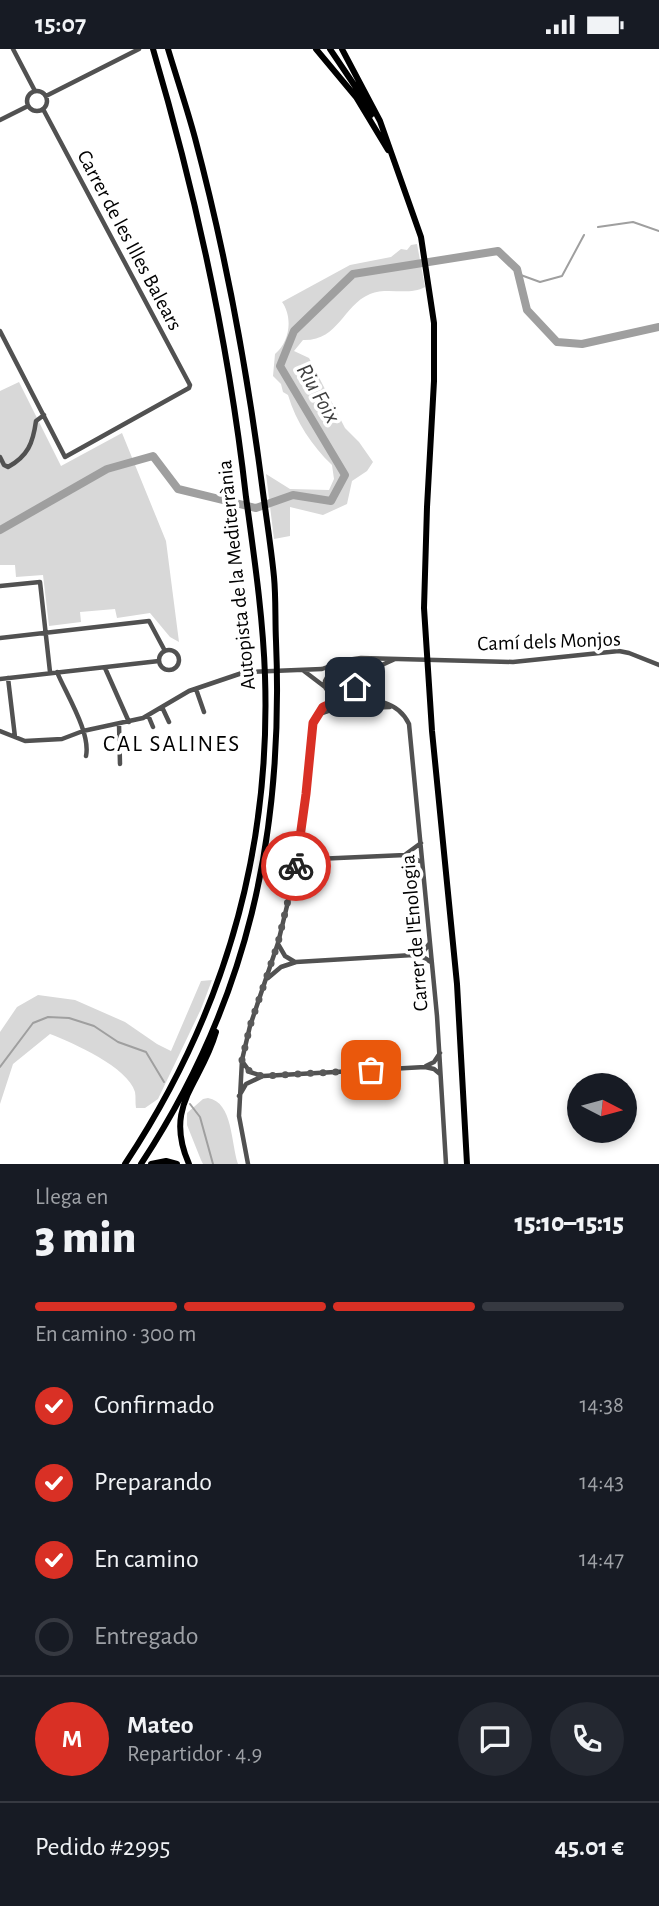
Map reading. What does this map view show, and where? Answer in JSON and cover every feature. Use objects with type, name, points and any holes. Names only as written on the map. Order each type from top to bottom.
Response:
[{"type":"highway","name":"Autopista de la Mediterrània","points":[[125,1164],[171,1089],[206,1014],[229,950],[249,873],[261,795],[265,705],[264,649],[239,432],[178,135],[153,49]]},
{"type":"highway","name":"Autopista de la Mediterrània","points":[[141,1164],[187,1087],[224,1003],[246,938],[258,893],[274,791],[278,745],[274,577],[254,424],[231,301],[194,136],[168,49]]},
{"type":"highway","points":[[316,49],[356,97],[393,157]]},
{"type":"highway","points":[[330,49],[361,95],[393,157]]},
{"type":"highway","points":[[342,49],[380,121],[393,157],[422,246],[434,323],[434,381],[425,555],[426,648],[457,984],[467,1164]]},
{"type":"highway","points":[[189,1164],[179,1135],[180,1113],[212,1046],[224,1003]]},
{"type":"highway","points":[[152,1164],[166,1161],[177,1164]]},
{"type":"street","points":[[13,49],[34,91]]},
{"type":"street","points":[[46,96],[138,50]]},
{"type":"street","points":[[34,91],[43,92],[46,96],[48,101],[43,109],[32,110],[27,100],[30,94],[34,91]]},
{"type":"street","points":[[0,120],[29,106]]},
{"type":"street","name":"Carrer de les Illes Balears","points":[[43,109],[190,385],[187,391],[65,457],[44,415]]},
{"type":"street","points":[[0,331],[44,415],[37,421],[31,448],[23,457],[8,467],[0,457]]},
{"type":"street","points":[[0,586],[40,582],[50,672]]},
{"type":"street","points":[[0,638],[149,621],[165,651]]},
{"type":"street","points":[[169,650],[179,658],[177,666],[167,670],[159,661],[159,657],[169,650]]},
{"type":"street","name":"Camí dels Monjos","points":[[15,738],[25,741],[55,741],[83,731],[129,722],[148,715],[196,689],[245,673],[303,670],[353,659],[513,662],[619,651],[659,665]]},
{"type":"street","points":[[248,1164],[242,1137],[239,1097],[242,1060],[250,1026],[278,943],[294,877],[313,723],[323,707],[341,699],[373,669],[397,658]]},
{"type":"street","points":[[0,679],[159,661]]},
{"type":"street","points":[[325,687],[325,681],[334,665],[349,672],[355,687]]},
{"type":"street","points":[[105,668],[129,722]]},
{"type":"street","points":[[303,670],[325,687],[331,696],[384,701],[392,707]]},
{"type":"street","points":[[57,672],[83,731],[88,747],[86,756]]},
{"type":"street","points":[[8,678],[15,738]]},
{"type":"street","points":[[196,689],[204,712]]},
{"type":"street","points":[[318,715],[334,709],[392,707]]},
{"type":"street","name":"Carrer de l'Enologia","points":[[392,707],[405,716],[409,725],[440,1053],[446,1164]]},
{"type":"street","points":[[162,708],[169,722]]},
{"type":"street","points":[[148,715],[153,727]]},
{"type":"street","points":[[119,724],[120,764]]},
{"type":"street","points":[[0,731],[15,738]]},
{"type":"street","points":[[405,855],[421,843]]},
{"type":"street","points":[[300,845],[307,854],[316,859]]},
{"type":"street","points":[[294,877],[316,859],[405,855],[423,863]]},
{"type":"street","points":[[278,943],[285,956],[296,962]]},
{"type":"street","points":[[413,955],[424,950],[429,943]]},
{"type":"street","points":[[267,979],[281,967],[296,962],[413,955],[431,962]]},
{"type":"street","points":[[242,1060],[250,1072],[262,1076],[425,1066],[434,1062],[440,1053]]},
{"type":"street","points":[[425,1066],[434,1069],[441,1076]]},
{"type":"street","points":[[239,1097],[246,1084],[262,1076]]},
{"type":"shaded area","points":[[417,244],[425,287],[412,291],[370,294],[353,306],[325,335],[303,340],[294,351],[309,358],[345,428],[373,462],[367,471],[352,481],[347,504],[323,515],[290,507],[290,536],[274,539],[266,474],[290,489],[329,490],[334,479],[332,465],[306,433],[295,415],[288,395],[273,376],[275,354],[284,343],[289,322],[282,302],[350,265],[391,257],[401,249],[407,250],[411,245]]},
{"type":"shaded area","points":[[19,382],[61,466],[122,433],[166,541],[179,642],[170,637],[150,613],[117,618],[115,609],[80,612],[81,622],[49,626],[43,575],[16,577],[15,565],[0,565],[0,391]]},
{"type":"shaded area","points":[[212,980],[158,1099],[145,1108],[136,1108],[135,1092],[130,1083],[111,1065],[50,1034],[13,1064],[0,1104],[0,1032],[17,1007],[38,995],[75,1000],[125,1022],[171,1051],[201,981]]},
{"type":"shaded area","points":[[208,1098],[216,1101],[227,1115],[238,1164],[203,1164],[201,1160],[187,1125],[187,1113]]},
{"type":"waterway","points":[[598,227],[633,222],[659,231]]},
{"type":"waterway","points":[[518,274],[540,282],[562,276],[584,235]]},
{"type":"waterway","name":"Riu Foix","points":[[0,530],[107,469],[153,456],[178,489],[256,508],[293,495],[331,501],[345,475],[280,366],[294,331],[353,274],[498,251],[517,269],[527,310],[557,342],[582,344],[659,327]]},
{"type":"waterway","points":[[0,1067],[33,1023],[48,1017],[69,1018],[94,1026],[118,1042],[146,1052],[164,1082]]},
{"type":"waterway","points":[[190,1104],[200,1117],[213,1164]]},
{"type":"way so far","points":[[296,866],[278,943],[250,1026],[242,1060],[250,1072],[262,1076],[371,1070]]},
{"type":"district","name":"CAL SALINES","points":[[172,743]]},
{"type":"route","points":[[296,866],[314,718],[323,707],[349,695],[355,687]]}]
